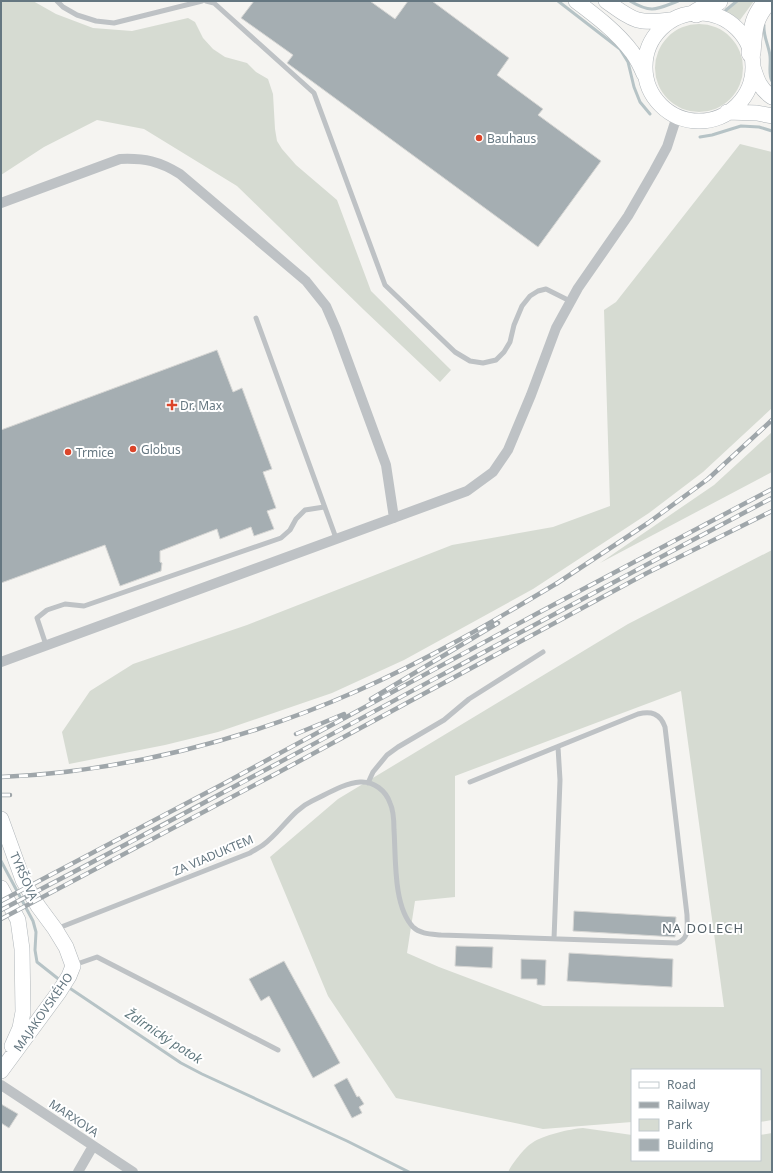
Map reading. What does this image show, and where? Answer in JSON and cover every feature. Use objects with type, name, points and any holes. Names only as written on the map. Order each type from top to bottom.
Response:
[{"type":"highway","points":[[696,13],[718,1]]},
{"type":"highway","points":[[752,60],[753,24],[761,8],[768,1]]},
{"type":"main road","points":[[576,1],[626,44],[636,58],[646,77],[650,89],[657,100],[663,107],[677,116],[703,121],[728,112],[735,107],[746,93],[752,76],[752,60]]},
{"type":"main road","points":[[606,1],[627,16],[636,20],[650,22],[671,20],[696,13],[714,15],[731,23],[744,37],[752,60],[756,78],[762,89],[772,97]]},
{"type":"main road","points":[[646,77],[646,58],[650,45],[657,33],[671,20]]},
{"type":"main road","points":[[728,112],[751,112],[772,116]]},
{"type":"main road","name":"TYRŠOVA","points":[[2,826],[23,880],[38,906],[55,929]]},
{"type":"main road","name":"MAJAKOVSKÉHO","points":[[1,888],[18,920],[21,933],[23,1005],[20,1028],[1,1067]]},
{"type":"main road","name":"MAJAKOVSKÉHO","points":[[1,1071],[59,992],[71,971],[66,947],[55,929]]},
{"type":"street","points":[[1,662],[467,491],[493,472],[508,450],[531,395],[556,328],[578,288],[628,216],[650,178],[667,147],[677,116]]},
{"type":"street","points":[[1,203],[120,159],[136,158],[149,160],[162,164],[180,174],[306,282],[326,306],[336,329],[386,465],[394,518]]},
{"type":"street","name":"MARXOVA","points":[[1,1085],[133,1172]]},
{"type":"street","points":[[78,1172],[93,1146]]},
{"type":"lane","points":[[57,1],[63,7],[77,15],[96,21],[114,23],[202,1]]},
{"type":"lane","points":[[208,1],[214,3],[314,93],[385,285],[455,352],[470,361],[483,363],[496,360],[504,352],[510,342],[514,325],[522,306],[530,296],[538,291],[546,289],[570,301]]},
{"type":"lane","points":[[256,318],[336,538]]},
{"type":"lane","points":[[46,645],[37,618],[46,610],[65,604],[84,606],[282,538],[290,530],[296,519],[305,510],[324,507]]},
{"type":"lane","points":[[470,782],[638,714],[646,712],[653,713],[663,720],[688,931],[686,937],[681,942],[677,943],[428,934],[420,932],[413,927],[402,909],[397,882],[394,823],[391,805],[387,796],[381,789],[368,783],[373,772],[387,755],[398,747],[444,720],[469,699],[543,652]]},
{"type":"lane","points":[[554,939],[560,780],[558,747]]},
{"type":"lane","name":"ZA VIADUKTEM","points":[[55,929],[250,853],[264,844],[290,816],[307,803],[337,789],[360,782],[368,783]]},
{"type":"lane","points":[[71,971],[98,957],[278,1050]]},
{"type":"green space","points":[[1,1],[33,1],[56,14],[93,28],[132,31],[188,18],[195,22],[203,38],[213,49],[225,57],[247,63],[256,72],[268,79],[273,94],[277,141],[296,165],[337,200],[371,291],[451,370],[440,382],[237,186],[144,129],[97,120],[44,147],[1,175]]},
{"type":"green space","points":[[737,1],[754,1],[740,20],[724,10]]},
{"type":"green space","points":[[699,24],[716,28],[730,37],[739,51],[743,68],[739,85],[730,99],[716,108],[699,112],[682,108],[668,99],[659,85],[655,68],[659,51],[668,37],[682,28]]},
{"type":"green space","points":[[740,144],[772,152],[772,408],[703,472],[649,513],[533,589],[404,660],[332,693],[218,732],[165,745],[69,764],[62,732],[90,691],[133,664],[247,625],[452,545],[553,527],[610,506],[604,310],[616,302]]},
{"type":"green space","points":[[772,432],[772,472],[600,563],[714,485]]},
{"type":"green space","points":[[772,550],[772,1120],[761,1122],[761,1069],[631,1069],[631,1122],[543,1129],[396,1098],[328,996],[270,857],[338,799],[628,624]],"holes":[[[681,691],[724,1007],[543,1006],[439,967],[407,953],[415,901],[455,897],[455,776]]]},
{"type":"green space","points":[[583,1128],[631,1135],[631,1161],[761,1161],[761,1135],[772,1133],[772,1172],[508,1172],[522,1152],[529,1145],[543,1137]]},
{"type":"building","name":"Bauhaus","points":[[254,1],[370,1],[395,19],[408,1],[432,1],[509,58],[497,75],[543,109],[538,115],[601,161],[538,247],[287,63],[293,55],[241,18]]},
{"type":"building","name":"Globus","points":[[217,350],[233,392],[242,388],[272,469],[263,472],[276,508],[267,511],[274,529],[254,536],[251,527],[220,539],[217,529],[160,551],[160,562],[162,563],[161,571],[120,586],[105,545],[1,583],[1,430]]},
{"type":"building","points":[[574,911],[676,917],[675,937],[573,931]]},
{"type":"building","points":[[456,946],[493,947],[492,968],[455,966]]},
{"type":"building","points":[[569,953],[673,959],[672,987],[567,981]]},
{"type":"building","points":[[521,959],[546,960],[545,985],[537,985],[537,979],[521,979]]},
{"type":"building","points":[[284,961],[340,1063],[313,1078],[269,996],[261,1001],[249,979]]},
{"type":"building","points":[[347,1078],[357,1097],[359,1096],[364,1104],[359,1107],[362,1113],[352,1118],[334,1085]]},
{"type":"building","points":[[1,1104],[18,1114],[9,1128],[1,1123]]},
{"type":"waterway","points":[[558,1],[620,49],[628,62],[634,87],[640,102],[650,114]]},
{"type":"waterway","points":[[630,1],[649,9],[659,8],[678,1]]},
{"type":"waterway","points":[[726,10],[737,1]]},
{"type":"waterway","points":[[764,25],[764,33],[770,56],[770,72],[772,81]]},
{"type":"waterway","points":[[700,137],[741,126],[759,127],[772,131]]},
{"type":"waterway","name":"Ždírnický potok","points":[[1,861],[33,921],[36,932],[35,950],[37,962],[61,981]]},
{"type":"waterway","name":"Ždírnický potok","points":[[68,987],[181,1063],[347,1141],[409,1172]]},
{"type":"railway","points":[[556,584],[648,523],[708,479],[772,420]]},
{"type":"railway","points":[[1,901],[223,784],[538,613],[772,489]]},
{"type":"railway","points":[[1,910],[772,498]]},
{"type":"railway","points":[[1,919],[281,771],[647,573],[772,511]]},
{"type":"railway","points":[[1,777],[46,774],[138,761],[227,738],[315,709],[383,679],[435,653],[559,582]]},
{"type":"railway","points":[[371,699],[498,623]]},
{"type":"railway","points":[[296,734],[344,714]]},
{"type":"railway","points":[[1,795],[10,795]]},
{"type":"place","name":"Bauhaus","points":[[479,138]]},
{"type":"place","name":"Dr. Max","points":[[172,405]]},
{"type":"place","name":"Globus","points":[[133,449]]},
{"type":"place","name":"Trmice","points":[[68,452]]},
{"type":"district","name":"NA DOLECH","points":[[703,928]]}]
